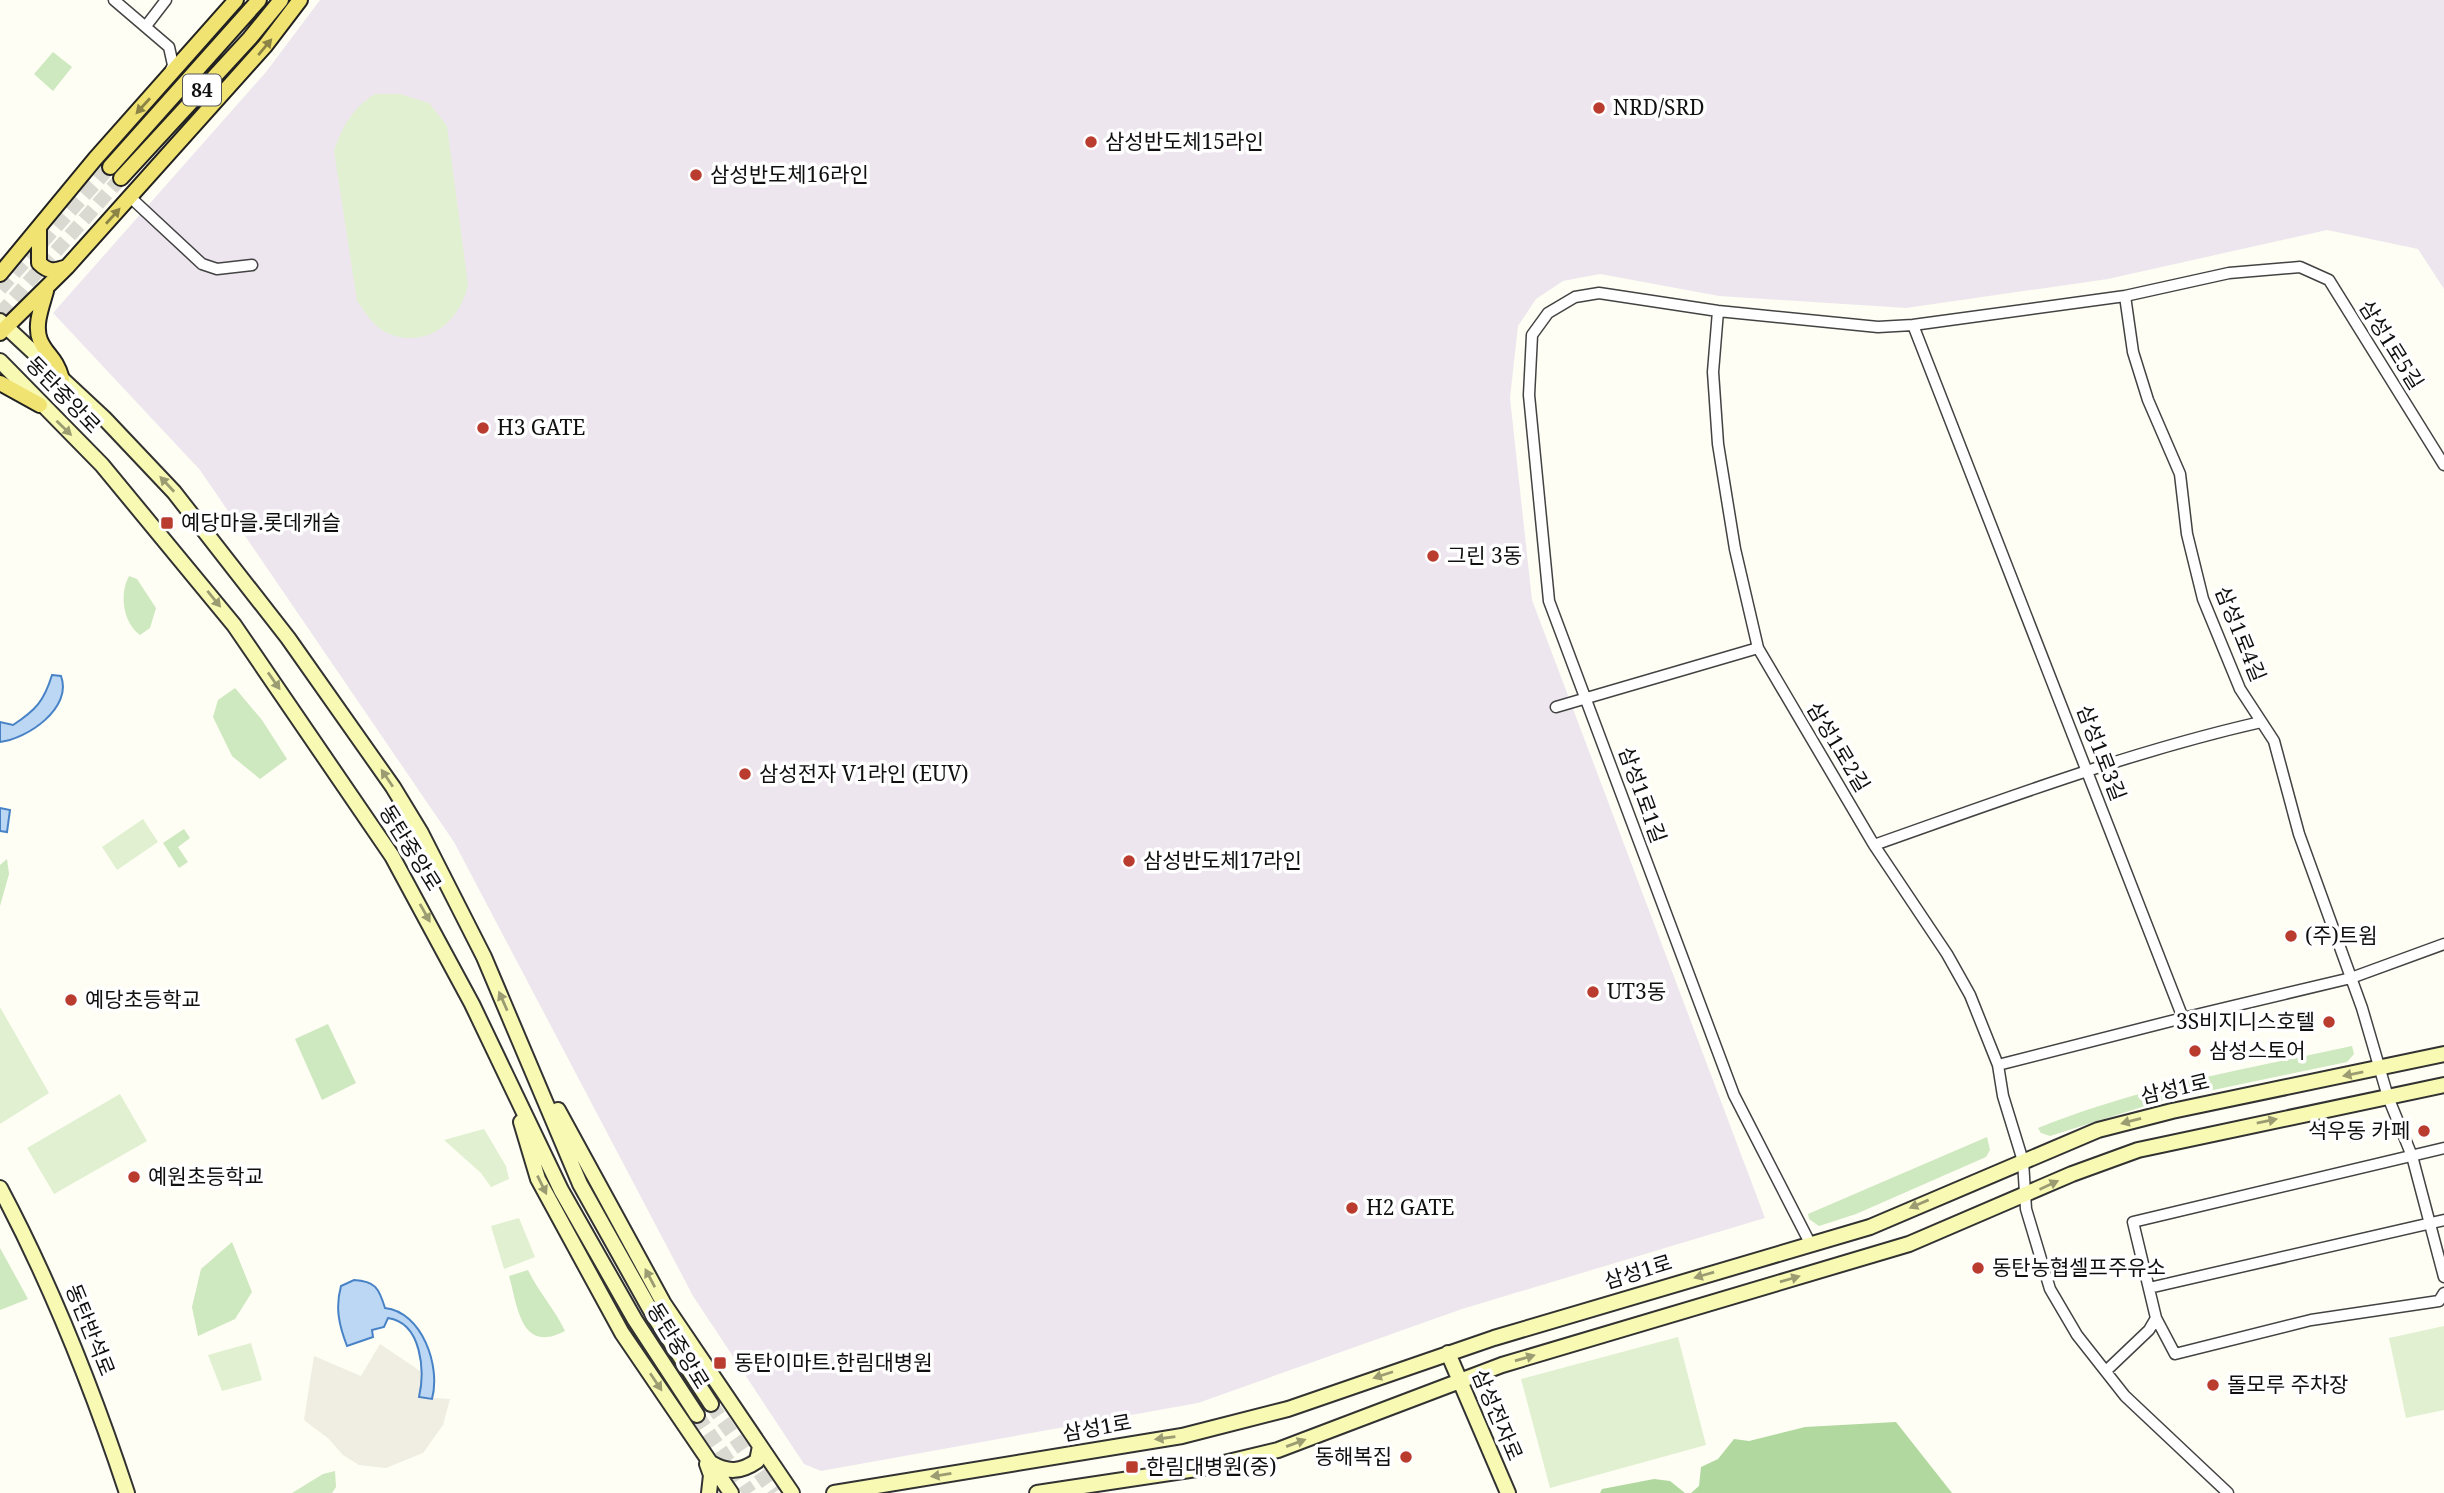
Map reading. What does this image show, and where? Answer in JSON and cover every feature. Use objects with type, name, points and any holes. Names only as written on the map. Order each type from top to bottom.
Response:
[{"type":"main road","points":[[0,274],[236,0]]},
{"type":"main road","name":"84","points":[[110,167],[259,0]]},
{"type":"main road","name":"84","points":[[121,178],[250,38],[281,0]]},
{"type":"main road","points":[[2,327],[67,267],[265,46],[300,0]]},
{"type":"main road","points":[[39,226],[39,263],[45,269],[55,271],[67,267]]},
{"type":"main road","points":[[0,262],[23,247]]},
{"type":"main road","points":[[47,287],[38,331],[41,343],[57,361],[62,379]]},
{"type":"main road","points":[[0,383],[40,405]]},
{"type":"street","points":[[114,0],[169,47],[173,65],[167,79]]},
{"type":"street","points":[[146,26],[166,0]]},
{"type":"street","points":[[169,47],[191,45],[204,39]]},
{"type":"street","points":[[130,197],[202,264],[217,269],[251,265]]},
{"type":"street","name":"삼성1로5길","points":[[2124,296],[2229,273],[2300,267],[2329,279],[2444,465]]},
{"type":"street","name":"삼성1로1길","points":[[1718,311],[1599,293],[1575,297],[1548,313],[1532,335],[1529,395],[1549,601],[1734,1095],[1811,1245]]},
{"type":"street","points":[[1718,311],[1878,327],[1913,325],[2124,296]]},
{"type":"street","name":"삼성1로4길","points":[[2124,296],[2133,352],[2148,400],[2180,474],[2187,534],[2203,599],[2240,689],[2274,741],[2299,834],[2351,978],[2388,1097],[2412,1156],[2444,1277]]},
{"type":"street","name":"삼성1로2길","points":[[1718,311],[1713,372],[1718,444],[1735,549],[1758,648],[1874,845],[1947,954],[1970,995],[1998,1065],[2003,1096],[2023,1167],[2024,1196],[2050,1289],[2077,1335],[2125,1396],[2228,1493]]},
{"type":"street","name":"삼성1로3길","points":[[1913,325],[2183,1018]]},
{"type":"street","name":"동탄중앙로","points":[[2,327],[104,418],[182,501],[288,638],[393,787],[454,895],[531,1063]]},
{"type":"street","name":"동탄중앙로","points":[[0,361],[102,466],[158,529],[234,625],[299,716],[392,856],[436,934],[561,1190],[635,1320],[697,1415]]},
{"type":"street","points":[[1556,707],[1758,648]]},
{"type":"street","points":[[1874,845],[2087,769],[2186,739],[2261,722]]},
{"type":"street","points":[[1998,1065],[2351,978],[2444,944]]},
{"type":"street","name":"삼성1로","points":[[834,1493],[1182,1436],[1288,1409],[1448,1353],[1658,1288],[1870,1227],[2023,1167],[2098,1130],[2137,1119],[2444,1054]]},
{"type":"street","points":[[531,1063],[580,1184],[655,1318],[711,1404]]},
{"type":"street","points":[[531,1063],[664,1304],[792,1493]]},
{"type":"street","points":[[505,1074],[538,1179],[622,1333],[731,1493]]},
{"type":"street","points":[[1037,1493],[1203,1468],[1257,1456],[1296,1444],[1460,1379],[1909,1244],[2072,1174],[2138,1150],[2444,1085]]},
{"type":"street","points":[[2444,1148],[2133,1222],[2156,1318],[2175,1354],[2311,1320],[2439,1301],[2444,1293]]},
{"type":"street","name":"동탄반석로","points":[[0,1188],[36,1256],[71,1334],[127,1493]]},
{"type":"street","points":[[2149,1288],[2444,1220]]},
{"type":"street","points":[[2107,1370],[2149,1329],[2156,1318]]},
{"type":"street","name":"삼성전자로","points":[[1448,1353],[1508,1493]]},
{"type":"street","points":[[707,1457],[724,1470],[742,1469],[757,1461],[760,1446]]},
{"type":"street","points":[[707,1457],[711,1475],[709,1493]]},
{"type":"shaded area","points":[[320,0],[2444,0],[2444,289],[2418,249],[2327,230],[2108,279],[1906,308],[1719,296],[1600,274],[1563,281],[1536,299],[1518,326],[1510,398],[1532,600],[1765,1218],[1462,1309],[1198,1403],[821,1471],[804,1464],[693,1296],[454,842],[200,470],[53,313],[266,72]]},
{"type":"shaded area","points":[[380,1344],[423,1373],[420,1397],[450,1399],[443,1425],[423,1453],[386,1468],[359,1465],[343,1455],[329,1439],[304,1420],[314,1356],[361,1376]]},
{"type":"green space","points":[[53,52],[72,67],[53,91],[34,74]]},
{"type":"green space","points":[[375,94],[400,94],[429,103],[447,126],[468,285],[464,298],[449,321],[428,335],[415,338],[401,337],[382,330],[357,301],[334,151],[349,118]]},
{"type":"green space","points":[[129,576],[137,579],[156,608],[150,628],[140,635],[134,630],[124,608],[124,591]]},
{"type":"green space","points":[[235,688],[262,720],[287,759],[260,779],[232,756],[213,717],[218,700]]},
{"type":"green space","points":[[143,819],[158,842],[117,870],[102,847]]},
{"type":"green space","points":[[184,829],[190,838],[178,847],[188,862],[179,868],[163,843]]},
{"type":"green space","points":[[7,859],[9,874],[0,906],[0,865]]},
{"type":"green space","points":[[0,1007],[49,1093],[0,1124]]},
{"type":"green space","points":[[328,1024],[356,1083],[322,1100],[295,1039]]},
{"type":"green space","points":[[2352,1046],[2354,1054],[2347,1062],[2161,1101],[2050,1136],[2041,1133],[2038,1128],[2154,1090]]},
{"type":"green space","points":[[120,1094],[147,1141],[54,1194],[27,1148]]},
{"type":"green space","points":[[484,1129],[506,1166],[509,1179],[491,1187],[481,1173],[444,1140]]},
{"type":"green space","points":[[1987,1137],[1990,1150],[1986,1157],[1856,1214],[1819,1226],[1809,1219],[1808,1214]]},
{"type":"green space","points":[[519,1218],[535,1257],[504,1269],[491,1226]]},
{"type":"green space","points":[[232,1242],[252,1292],[235,1319],[198,1336],[192,1307],[201,1269]]},
{"type":"green space","points":[[0,1248],[28,1299],[0,1310]]},
{"type":"green space","points":[[528,1270],[565,1331],[550,1337],[539,1337],[530,1332],[524,1324],[509,1276]]},
{"type":"green space","points":[[2444,1326],[2444,1410],[2406,1418],[2389,1338]]},
{"type":"green space","points":[[1678,1337],[1706,1445],[1550,1488],[1521,1379]]},
{"type":"green space","points":[[251,1343],[262,1380],[222,1391],[208,1355]]},
{"type":"green space","points":[[1896,1422],[1952,1493],[1691,1493],[1699,1486],[1701,1467],[1718,1459],[1734,1439],[1749,1441],[1805,1427]]},
{"type":"green space","points":[[335,1471],[336,1487],[332,1493],[292,1493],[323,1474]]},
{"type":"green space","points":[[1654,1479],[1670,1481],[1685,1493],[1600,1493],[1602,1489]]},
{"type":"water","points":[[52,675],[61,676],[63,688],[54,710],[45,720],[23,735],[0,742],[0,722],[13,725],[28,715],[46,692]]},
{"type":"water","points":[[0,808],[10,810],[7,832],[0,831]]},
{"type":"water","points":[[354,1280],[367,1282],[375,1287],[385,1308],[409,1319],[419,1330],[426,1343],[434,1371],[432,1399],[419,1397],[419,1350],[408,1329],[399,1322],[388,1318],[384,1327],[372,1330],[373,1337],[347,1346],[340,1324],[338,1302],[341,1286]]},
{"type":"tunnel","points":[[0,289],[110,167]]},
{"type":"tunnel","points":[[0,314],[121,178]]},
{"type":"tunnel","points":[[711,1404],[774,1493]]},
{"type":"tunnel","points":[[697,1415],[750,1493]]},
{"type":"place","name":"NRD/SRD","points":[[1599,108]]},
{"type":"place","name":"삼성반도체15라인","points":[[1091,142]]},
{"type":"place","name":"삼성반도체16라인","points":[[696,175]]},
{"type":"place","name":"H3 GATE","points":[[483,428]]},
{"type":"place","name":"예당마을.롯데캐슬","points":[[167,523]]},
{"type":"place","name":"그린 3동","points":[[1433,556]]},
{"type":"place","name":"삼성전자 V1라인 (EUV)","points":[[745,774]]},
{"type":"place","name":"삼성반도체17라인","points":[[1129,861]]},
{"type":"place","name":"(주)트윔","points":[[2291,936]]},
{"type":"place","name":"UT3동","points":[[1593,992]]},
{"type":"place","name":"예당초등학교","points":[[71,1000]]},
{"type":"place","name":"3S비지니스호텔","points":[[2329,1022]]},
{"type":"place","name":"삼성스토어","points":[[2195,1051]]},
{"type":"place","name":"석우동 카페","points":[[2424,1131]]},
{"type":"place","name":"예원초등학교","points":[[134,1177]]},
{"type":"place","name":"H2 GATE","points":[[1352,1208]]},
{"type":"place","name":"동탄농협셀프주유소","points":[[1978,1268]]},
{"type":"place","name":"동탄이마트.한림대병원","points":[[720,1363]]},
{"type":"place","name":"돌모루 주차장","points":[[2213,1385]]},
{"type":"place","name":"동해복집","points":[[1406,1457]]},
{"type":"place","name":"한림대병원(중)","points":[[1132,1467]]}]
